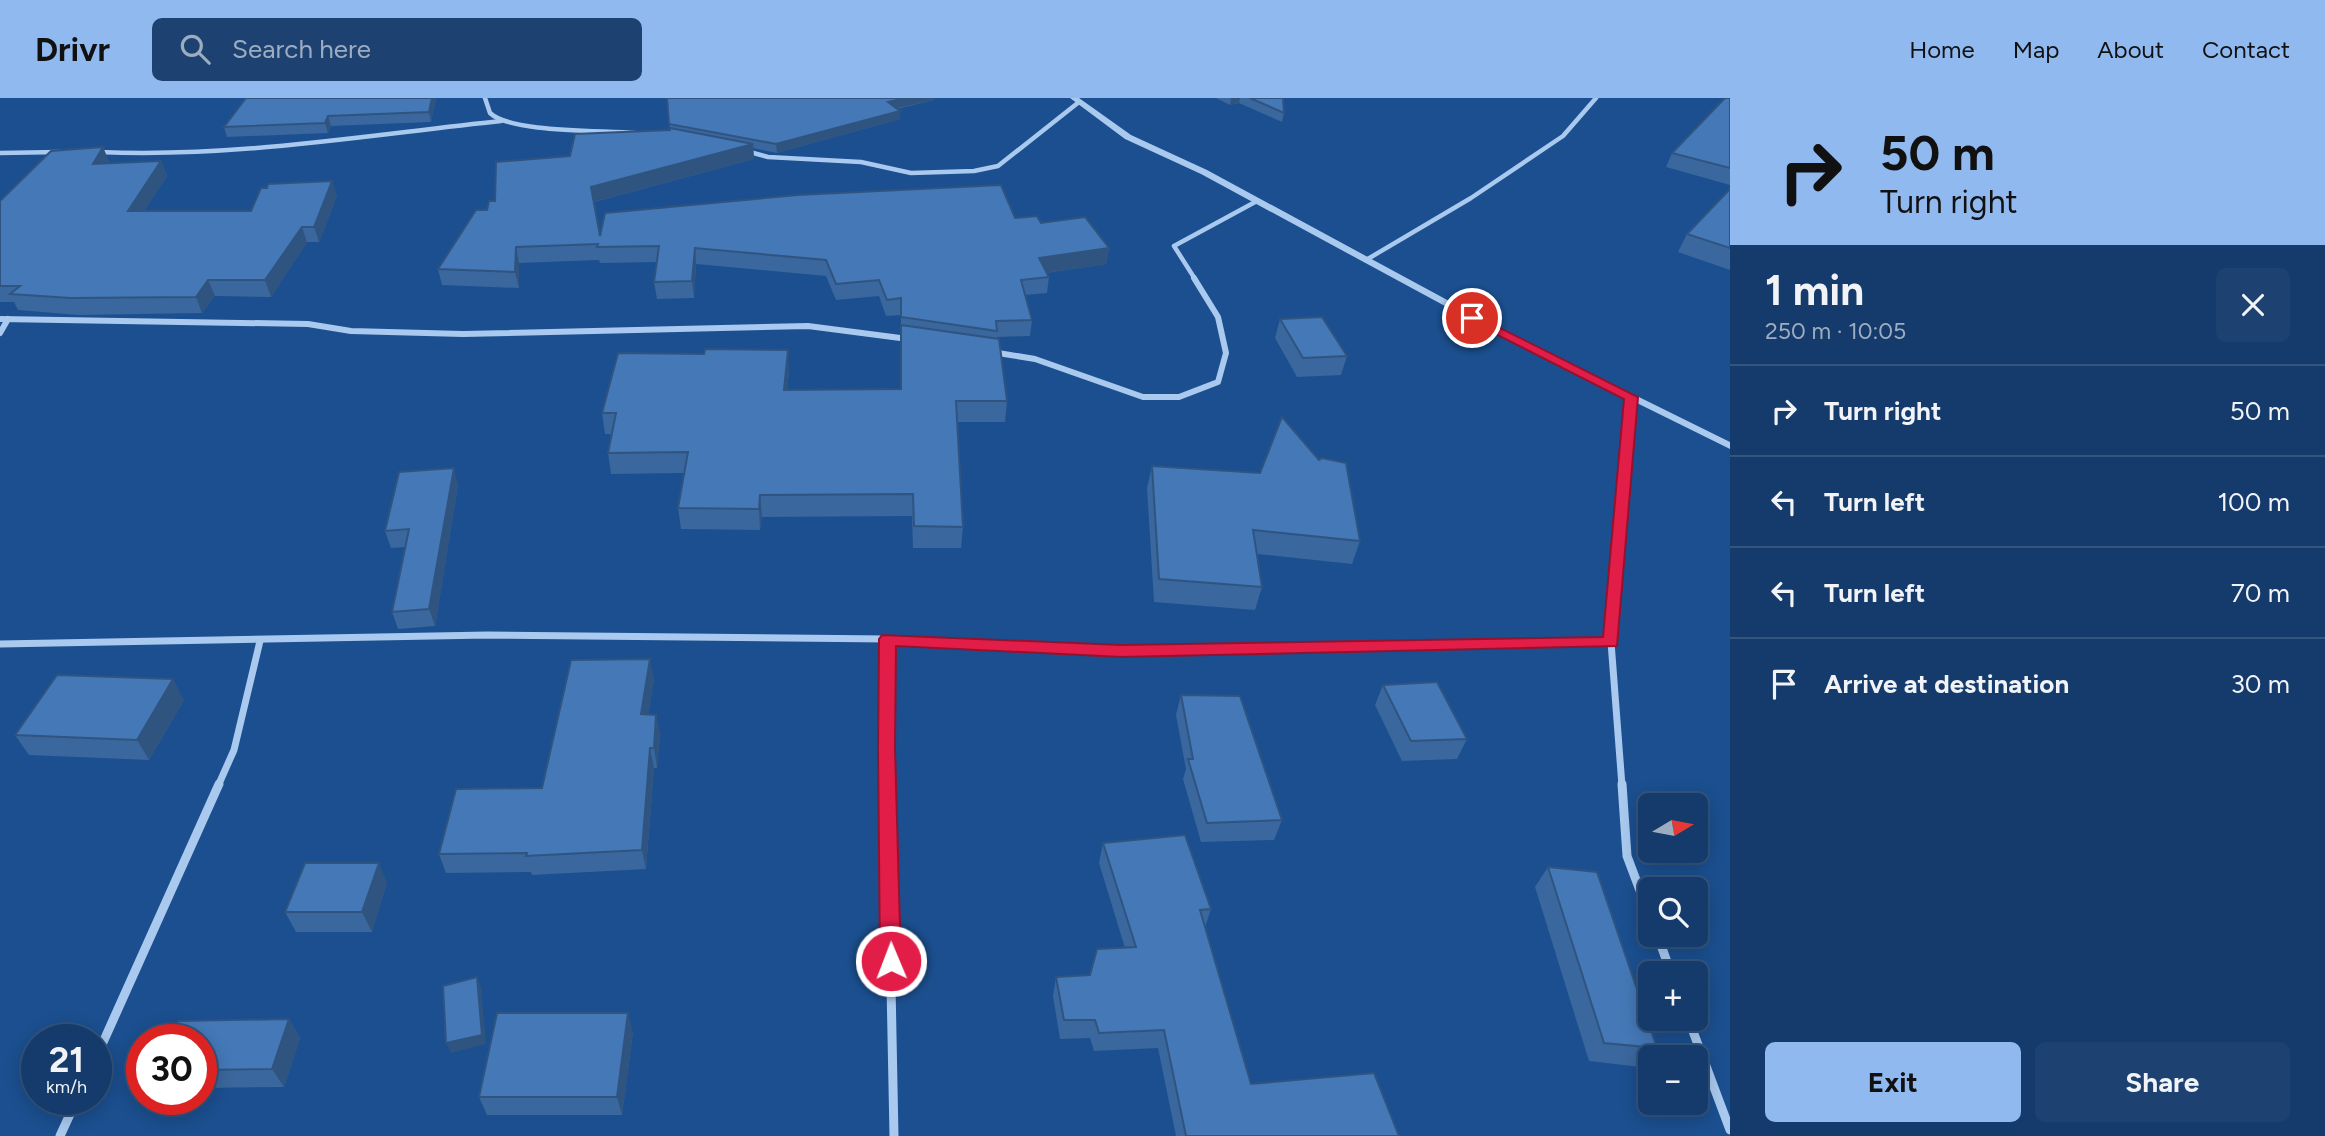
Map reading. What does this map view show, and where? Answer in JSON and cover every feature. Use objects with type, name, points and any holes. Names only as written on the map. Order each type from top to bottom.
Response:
[{"type":"street","points":[[485,98],[489,111],[503,121]]},
{"type":"street","points":[[1366,260],[1471,198],[1563,135],[1596,98]]},
{"type":"street","points":[[738,149],[768,157],[861,162],[911,173],[974,171],[998,166],[1077,100],[1128,137],[1257,201],[1496,330],[1730,446]]},
{"type":"street","points":[[92,152],[153,155],[291,146],[422,128],[503,121],[523,125],[648,134]]},
{"type":"street","points":[[0,153],[65,152]]},
{"type":"street","points":[[985,351],[1034,359],[1143,397],[1179,397],[1218,382],[1226,353],[1218,317],[1174,246],[1257,201]]},
{"type":"street","points":[[0,319],[308,324],[351,331],[463,334],[808,326],[910,340]]},
{"type":"street","points":[[0,333],[8,319]]},
{"type":"street","points":[[1631,397],[1611,642],[1627,856],[1638,885]]},
{"type":"street","points":[[0,644],[488,635],[888,639],[1121,651],[1611,642]]},
{"type":"street","points":[[888,639],[886,749],[894,1136]]},
{"type":"street","points":[[111,1024],[234,750],[260,641]]},
{"type":"street","points":[[1693,1031],[1730,1130]]},
{"type":"street","points":[[60,1136],[70,1115]]},
{"type":"building","points":[[246,98],[432,98],[429,112],[328,116],[325,123],[224,127]]},
{"type":"building","points":[[667,98],[906,98],[888,102],[900,111],[776,144],[669,124]]},
{"type":"building","points":[[1250,98],[1283,98],[1284,113]]},
{"type":"building","points":[[1725,98],[1730,98],[1730,168],[1672,153]]},
{"type":"building","points":[[670,128],[753,144],[591,187],[600,236],[605,213],[798,195],[1001,185],[1015,218],[1037,216],[1041,223],[1085,217],[1109,248],[1039,258],[1049,277],[1021,280],[1032,320],[996,321],[997,331],[901,317],[901,298],[887,300],[879,280],[836,284],[826,260],[695,248],[692,281],[654,282],[659,246],[597,247],[598,244],[516,247],[515,272],[438,269],[476,210],[487,210],[489,201],[495,201],[496,162],[570,156],[575,134]]},
{"type":"building","points":[[103,147],[93,164],[161,161],[128,211],[251,211],[261,188],[267,188],[268,184],[332,181],[314,227],[302,227],[265,280],[208,280],[196,297],[70,298],[10,294],[20,286],[0,286],[0,201],[51,151]]},
{"type":"building","points":[[1730,189],[1730,248],[1687,234]]},
{"type":"building","points":[[1322,317],[1347,356],[1303,358],[1280,319]]},
{"type":"building","points":[[901,325],[999,339],[1007,401],[956,401],[963,527],[914,526],[913,494],[760,495],[759,509],[678,508],[688,452],[608,453],[616,413],[602,413],[618,353],[704,354],[705,349],[788,350],[784,390],[901,389]]},
{"type":"building","points":[[1282,417],[1319,460],[1322,458],[1346,463],[1360,541],[1253,530],[1262,587],[1159,579],[1152,466],[1260,473]]},
{"type":"building","points":[[454,468],[429,609],[392,612],[409,529],[385,531],[399,472]]},
{"type":"building","points":[[650,659],[641,714],[656,715],[654,748],[650,748],[642,850],[526,856],[527,853],[439,854],[456,789],[542,788],[571,660]]},
{"type":"building","points":[[57,675],[173,679],[137,740],[15,735]]},
{"type":"building","points":[[1437,682],[1467,739],[1411,741],[1383,685]]},
{"type":"building","points":[[1181,695],[1240,696],[1282,820],[1207,823],[1188,759],[1193,759]]},
{"type":"building","points":[[1185,835],[1211,909],[1200,910],[1251,1084],[1374,1073],[1399,1136],[1186,1136],[1164,1030],[1099,1033],[1095,1020],[1064,1020],[1056,977],[1090,975],[1097,949],[1136,947],[1103,843]]},
{"type":"building","points":[[305,863],[379,863],[362,912],[285,912]]},
{"type":"building","points":[[1548,867],[1597,872],[1638,992],[1638,1031],[1651,1031],[1656,1045],[1604,1043]]},
{"type":"building","points":[[477,977],[482,1035],[446,1043],[443,986]]},
{"type":"building","points":[[497,1013],[628,1013],[617,1097],[479,1097]]},
{"type":"building","points":[[289,1019],[272,1069],[217,1070],[217,1024],[177,1024],[178,1021]]},
{"type":"route","points":[[891,961],[886,749],[888,639],[1121,651],[1611,642],[1631,397],[1472,318]]}]
